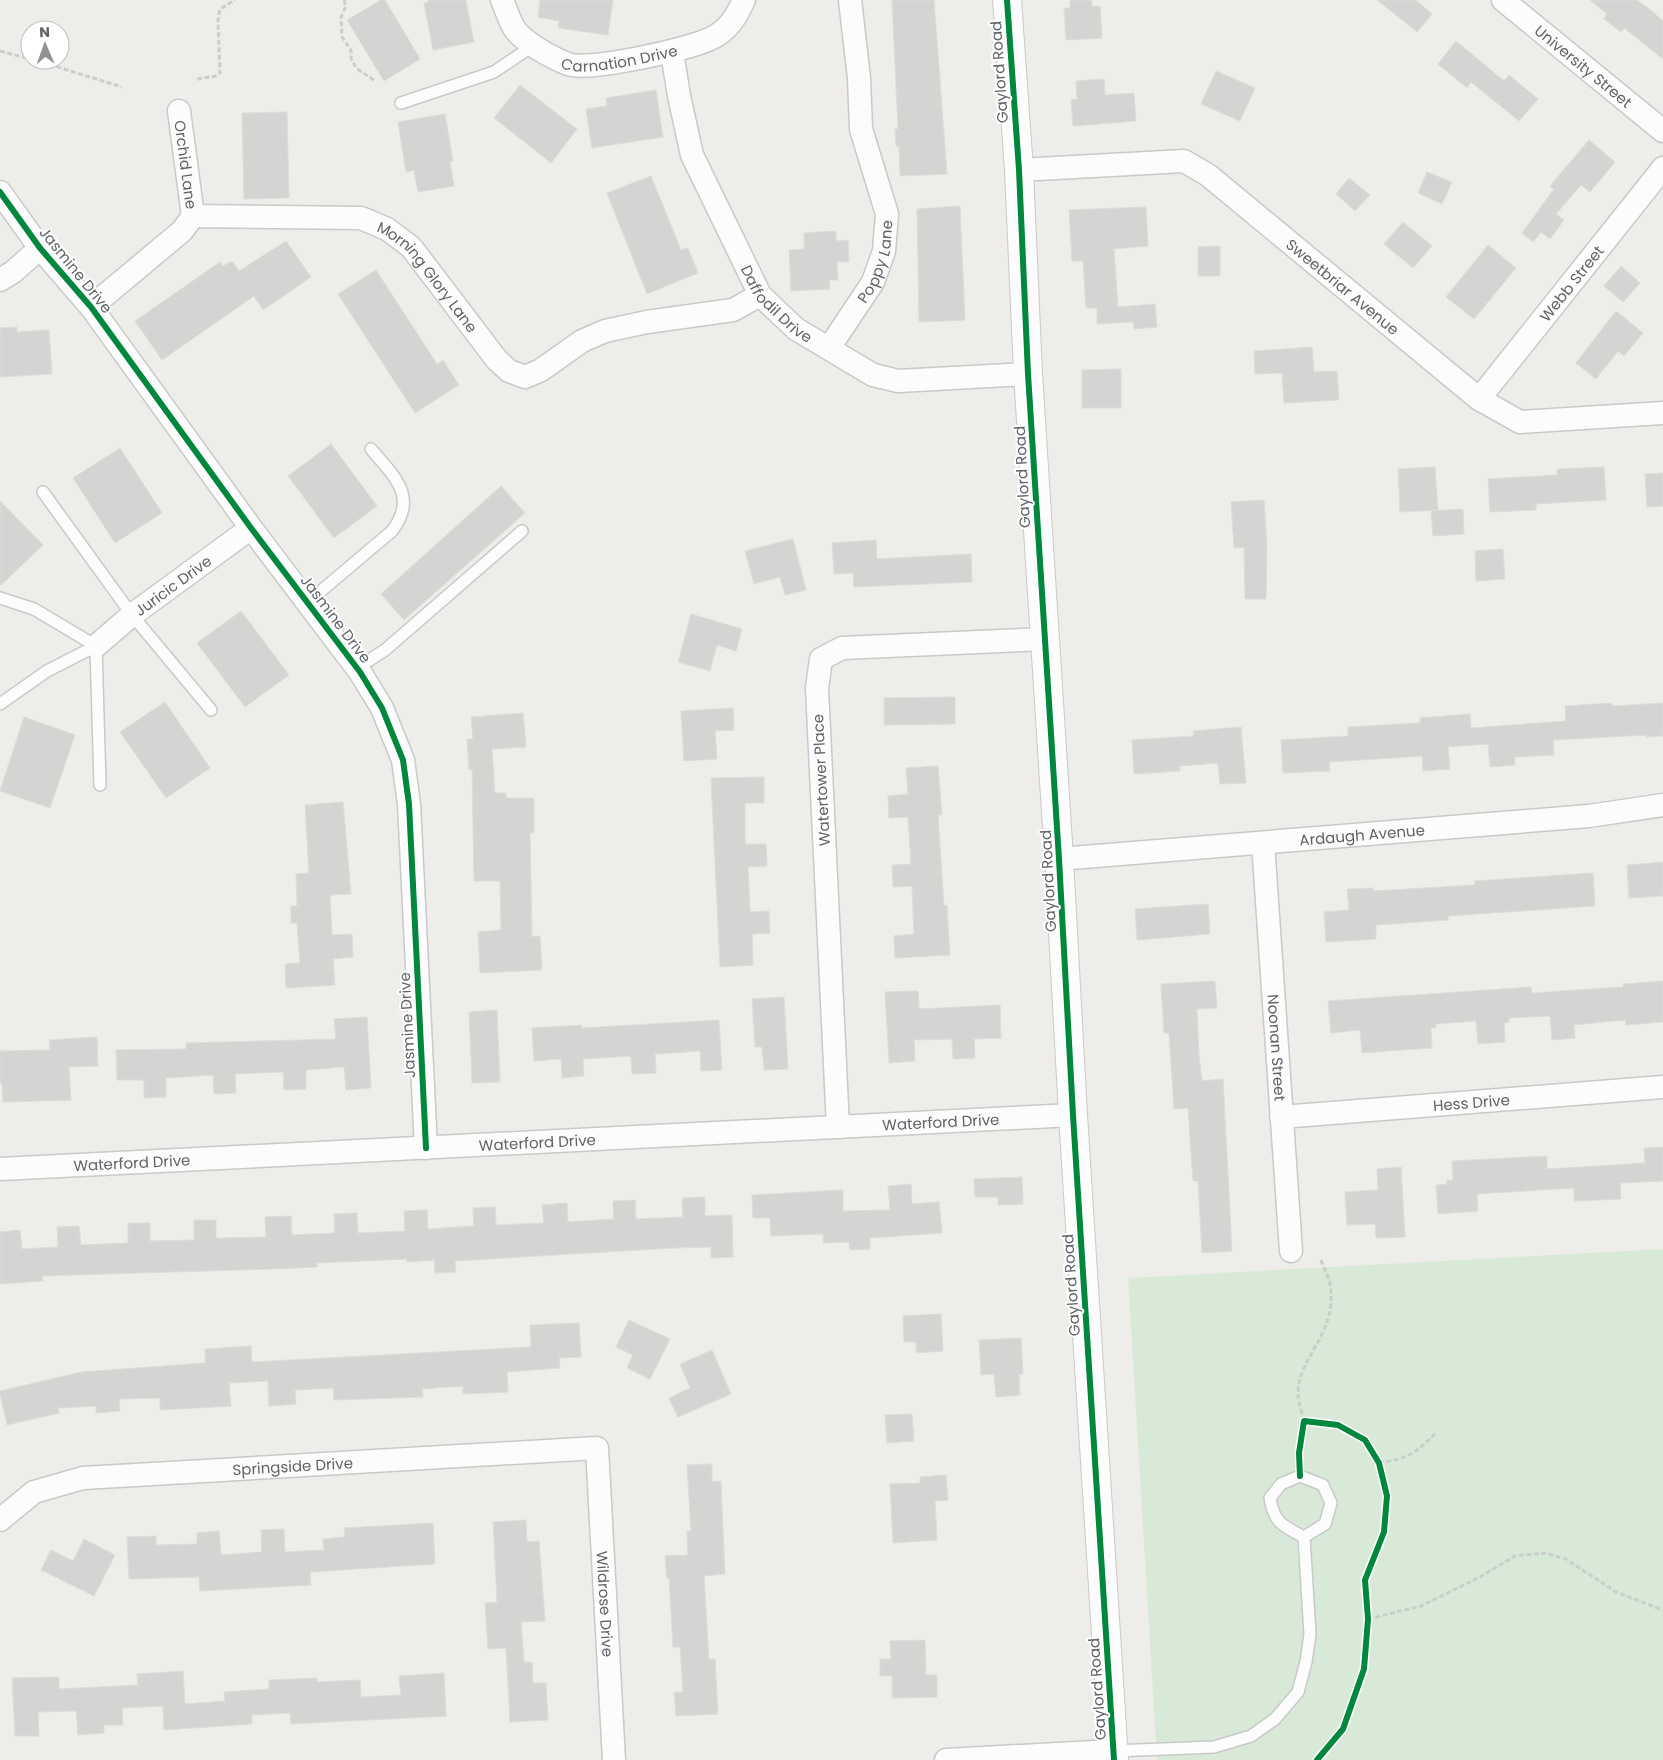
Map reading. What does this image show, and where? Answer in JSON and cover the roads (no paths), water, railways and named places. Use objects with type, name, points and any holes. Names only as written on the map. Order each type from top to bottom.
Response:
[{"type":"street","name":"Carnation Drive","points":[[502,0],[515,30],[534,46],[570,65],[604,64],[672,52],[711,39],[734,22],[744,0]]},
{"type":"street","name":"Poppy Lane","points":[[829,348],[874,282],[884,251],[887,214],[861,129],[859,78],[850,0]]},
{"type":"street","name":"Gaylord Road","points":[[1007,0],[1019,170],[1028,374],[1059,859],[1073,1115],[1114,1756]]},
{"type":"street","name":"University Street","points":[[1503,0],[1663,132]]},
{"type":"street","name":"Daffodil Drive","points":[[672,52],[679,96],[692,155],[760,295],[796,328],[873,375],[898,381],[1028,374]]},
{"type":"street","name":"Orchid Lane","points":[[179,111],[193,216]]},
{"type":"street","name":"Sweetbriar Avenue","points":[[1019,170],[1184,161],[1208,174],[1479,400],[1520,422],[1663,413]]},
{"type":"street","name":"Webb Street","points":[[1479,400],[1663,168]]},
{"type":"street","name":"Jasmine Drive","points":[[0,192],[40,248],[91,307],[251,528],[357,668],[382,708],[403,760],[406,787],[426,1148]]},
{"type":"street","name":"Morning Glory Lane","points":[[193,216],[361,218],[387,229],[411,246],[497,360],[509,371],[525,378],[541,370],[582,341],[605,330],[733,310],[760,295]]},
{"type":"street","points":[[91,307],[182,231],[193,216]]},
{"type":"street","points":[[0,280],[13,272],[40,248]]},
{"type":"street","name":"Juricic Drive","points":[[96,646],[132,615],[251,528]]},
{"type":"street","name":"Watertower Place","points":[[838,1126],[817,688],[822,659],[842,648],[1045,638]]},
{"type":"street","name":"Ardaugh Avenue","points":[[1059,859],[1589,816],[1663,805]]},
{"type":"street","name":"Noonan Street","points":[[1263,843],[1292,1251]]},
{"type":"street","name":"Hess Drive","points":[[1281,1117],[1663,1087]]},
{"type":"street","name":"Waterford Drive","points":[[0,1169],[1073,1115]]},
{"type":"street","name":"Springside Drive","points":[[0,1520],[34,1492],[83,1478],[597,1448]]},
{"type":"street","name":"Wildrose Drive","points":[[597,1448],[614,1760]]},
{"type":"street","points":[[946,1760],[1114,1756]]},
{"type":"lane","points":[[401,103],[494,72],[534,46]]},
{"type":"lane","points":[[308,602],[392,532],[402,518],[405,501],[394,476],[371,449]]},
{"type":"lane","points":[[43,492],[132,615],[211,710]]},
{"type":"lane","points":[[357,668],[384,650],[522,530]]},
{"type":"lane","points":[[0,598],[34,609],[96,646]]},
{"type":"lane","points":[[0,704],[47,671],[96,646]]},
{"type":"lane","points":[[96,646],[100,785]]},
{"type":"lane","points":[[1300,1476],[1323,1485],[1331,1503],[1325,1524],[1304,1537],[1283,1526],[1273,1515],[1270,1498],[1281,1484],[1300,1476]]},
{"type":"lane","points":[[1114,1756],[1214,1747],[1250,1736],[1276,1719],[1298,1692],[1306,1662],[1310,1634],[1304,1537]]}]
